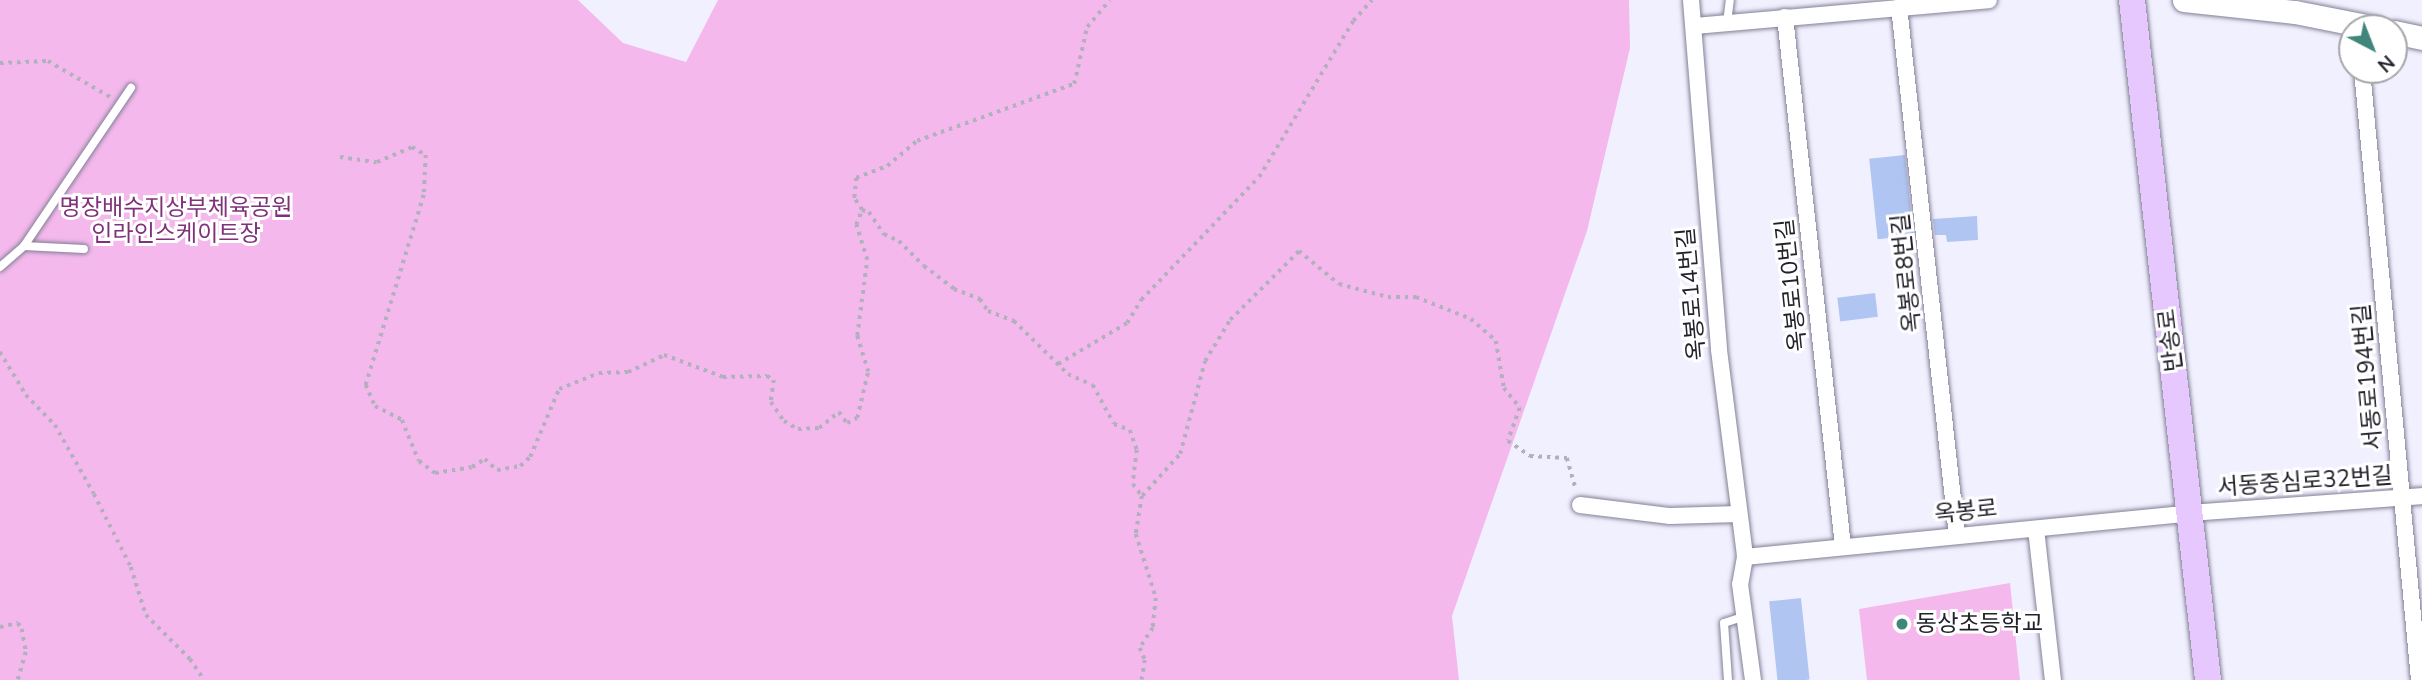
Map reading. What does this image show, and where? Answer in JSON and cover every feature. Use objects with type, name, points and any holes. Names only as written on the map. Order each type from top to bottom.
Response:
[{"type":"main road","name":"반송로","points":[[2132,0],[2208,680]]},
{"type":"street","name":"옥봉로14번길","points":[[1691,0],[1719,350],[1745,557],[1740,584],[1753,680]]},
{"type":"street","points":[[1694,26],[1901,3],[1989,0]]},
{"type":"street","points":[[2184,0],[2338,23]]},
{"type":"street","name":"옥봉로8번길","points":[[1901,3],[1957,536]]},
{"type":"street","name":"옥봉로10번길","points":[[1785,17],[1843,547]]},
{"type":"street","name":"서동로194번길","points":[[2363,84],[2419,680]]},
{"type":"street","name":"서동중심로32번길","points":[[2191,513],[2422,496]]},
{"type":"street","points":[[1580,505],[1670,516],[1739,514]]},
{"type":"street","name":"옥봉로","points":[[1745,557],[2191,513]]},
{"type":"street","points":[[2036,528],[2053,680]]},
{"type":"lane","points":[[1727,23],[1730,0]]},
{"type":"lane","points":[[0,267],[24,246],[131,88]]},
{"type":"lane","points":[[24,246],[83,249]]},
{"type":"lane","points":[[1728,680],[1724,623],[1745,616]]},
{"type":"path","points":[[1110,0],[1087,27],[1074,84],[917,141],[887,166],[856,178],[854,198],[862,210],[878,221],[884,234],[899,242],[954,289],[980,299],[988,311],[1014,321],[1068,374],[1093,385],[1115,424],[1130,430],[1137,450],[1133,484],[1142,496]]},
{"type":"path","points":[[1058,364],[1127,323],[1141,300],[1259,177],[1353,21],[1372,0]]},
{"type":"path","points":[[0,63],[48,61],[121,103]]},
{"type":"path","points":[[340,157],[377,162],[412,147],[426,155],[424,195],[366,386],[374,406],[402,420],[419,461],[435,473],[472,467],[485,459],[497,470],[520,466],[530,457],[559,389],[599,373],[628,372],[664,355],[723,377],[766,376],[774,380],[771,402],[784,421],[798,429],[820,428],[839,412],[847,423],[857,418],[868,372],[857,336],[867,260],[856,225],[862,210]]},
{"type":"path","points":[[1142,680],[1145,660],[1140,648],[1153,628],[1156,598],[1136,534],[1142,496],[1180,454],[1205,361],[1230,320],[1299,251],[1339,284],[1388,297],[1416,298],[1448,309],[1471,319],[1496,341],[1504,388],[1520,408],[1508,441],[1530,456],[1567,458],[1580,505]]},
{"type":"path","points":[[0,352],[26,396],[55,425],[94,494],[131,567],[146,615],[190,659],[204,680]]},
{"type":"path","points":[[0,627],[18,623],[22,629],[26,652],[18,680]]},
{"type":"green space","name":"명장배수지상부체육공원 인라인스케이트장","points":[[0,0],[578,0],[623,43],[686,62],[718,0],[1629,0],[1630,48],[1587,231],[1452,616],[1459,680],[0,680]]},
{"type":"green space","points":[[2010,583],[2020,680],[1867,680],[1859,609]]},
{"type":"building","points":[[1905,155],[1913,236],[1878,239],[1869,159]]},
{"type":"building","points":[[1977,216],[1978,240],[1947,242],[1946,235],[1935,235],[1933,219]]},
{"type":"building","points":[[1875,293],[1878,317],[1840,321],[1837,298]]},
{"type":"building","points":[[1801,598],[1810,680],[1777,680],[1769,601]]},
{"type":"place","name":"동상초등학교","points":[[1902,624]]}]
